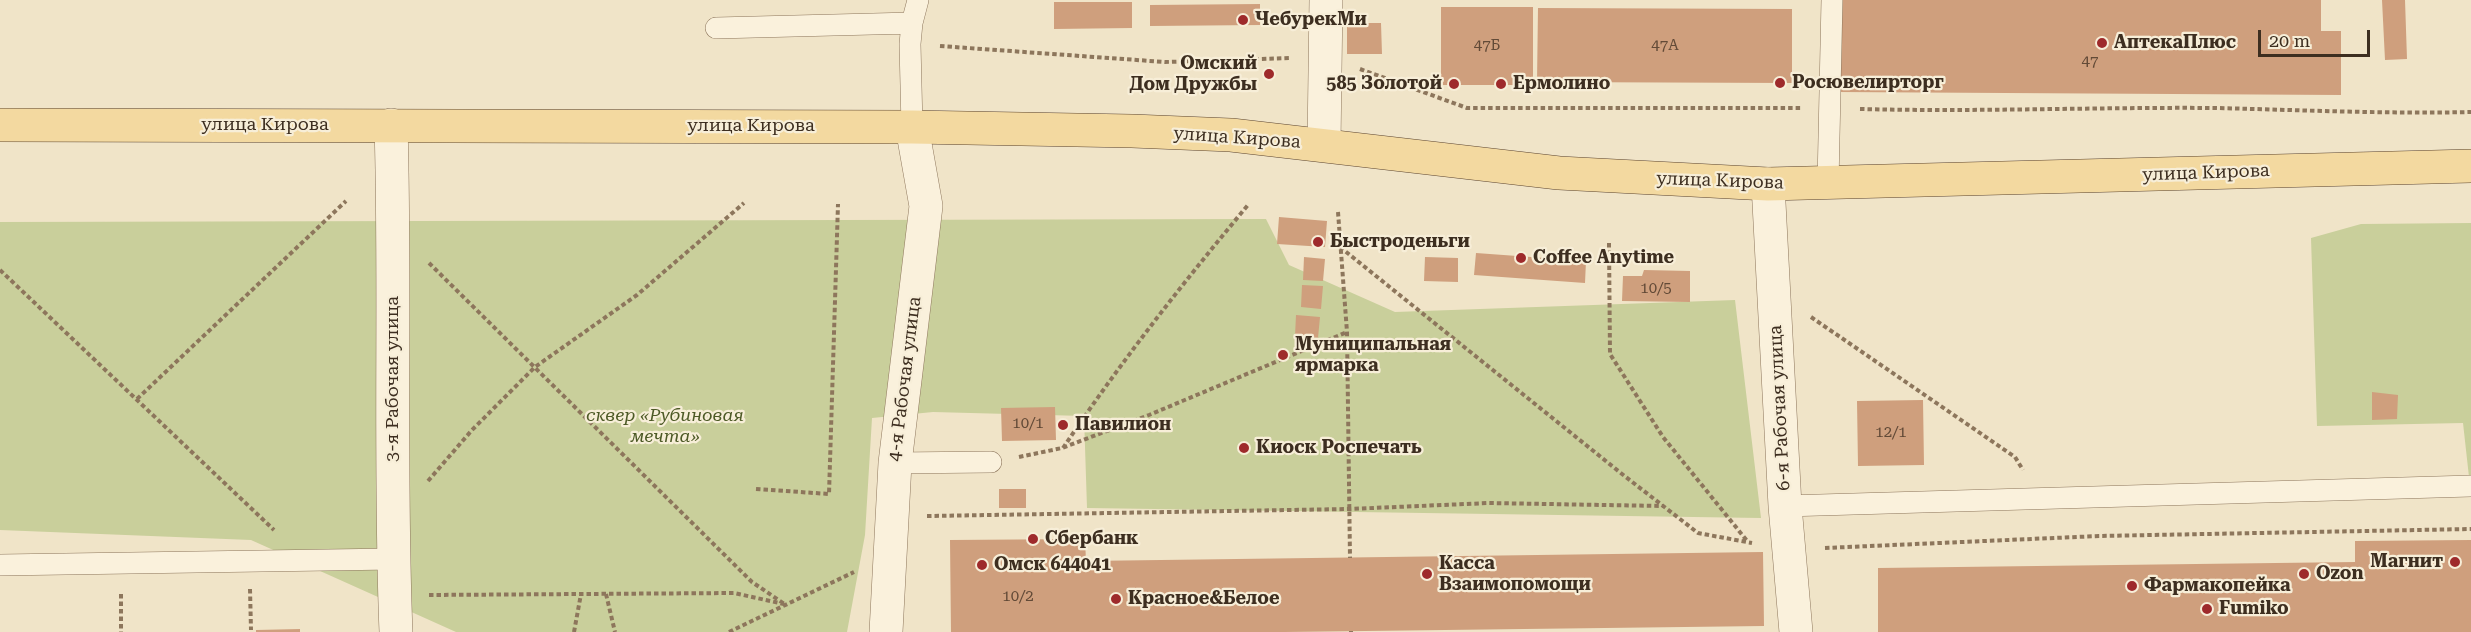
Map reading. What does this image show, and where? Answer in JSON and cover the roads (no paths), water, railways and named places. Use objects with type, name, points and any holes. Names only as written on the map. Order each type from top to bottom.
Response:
[{"type":"main road","name":"улица Кирова","points":[[0,125],[912,127],[1143,131],[1231,135],[1324,144],[1559,173],[1768,184],[2471,166]]},
{"type":"street","points":[[1324,144],[1326,0]]},
{"type":"street","name":"3-я Рабочая улица","points":[[391,126],[393,522],[396,632]]},
{"type":"street","name":"4-я Рабочая улица","points":[[886,632],[895,463],[926,206],[912,127]]},
{"type":"street","name":"6-я Рабочая улица","points":[[1768,184],[1785,506],[1796,632]]},
{"type":"lane","points":[[912,127],[911,34],[918,0]]},
{"type":"lane","points":[[1828,183],[1832,0]]},
{"type":"lane","points":[[716,28],[911,34]]},
{"type":"lane","points":[[895,463],[992,462]]},
{"type":"lane","points":[[1785,506],[2471,486]]},
{"type":"lane","points":[[0,566],[306,560],[394,572]]},
{"type":"place","name":"ЧебурекМи","points":[[1243,20]]},
{"type":"place","name":"АптекаПлюс","points":[[2102,43]]},
{"type":"place","name":"Омский Дом Дружбы","points":[[1269,74]]},
{"type":"place","name":"Росювелирторг","points":[[1780,83]]},
{"type":"place","name":"585 Золотой","points":[[1454,84]]},
{"type":"place","name":"Ермолино","points":[[1501,84]]},
{"type":"place","name":"Быстроденьги","points":[[1318,242]]},
{"type":"place","name":"Coffee Anytime","points":[[1521,258]]},
{"type":"place","name":"Муниципальная ярмарка","points":[[1283,355]]},
{"type":"place","name":"Павилион","points":[[1063,425]]},
{"type":"place","name":"Киоск Роспечать","points":[[1244,448]]},
{"type":"place","name":"Сбербанк","points":[[1033,539]]},
{"type":"place","name":"Магнит","points":[[2455,562]]},
{"type":"place","name":"Омск 644041","points":[[982,565]]},
{"type":"place","name":"Касса Взаимопомощи","points":[[1427,574]]},
{"type":"place","name":"Ozon","points":[[2304,574]]},
{"type":"place","name":"Фармакопейка","points":[[2132,586]]},
{"type":"place","name":"Красное&Белое","points":[[1116,599]]},
{"type":"place","name":"Fumiko","points":[[2207,609]]},
{"type":"park label","name":"сквер «Рубиновая мечта»","points":[[665,426]]}]
